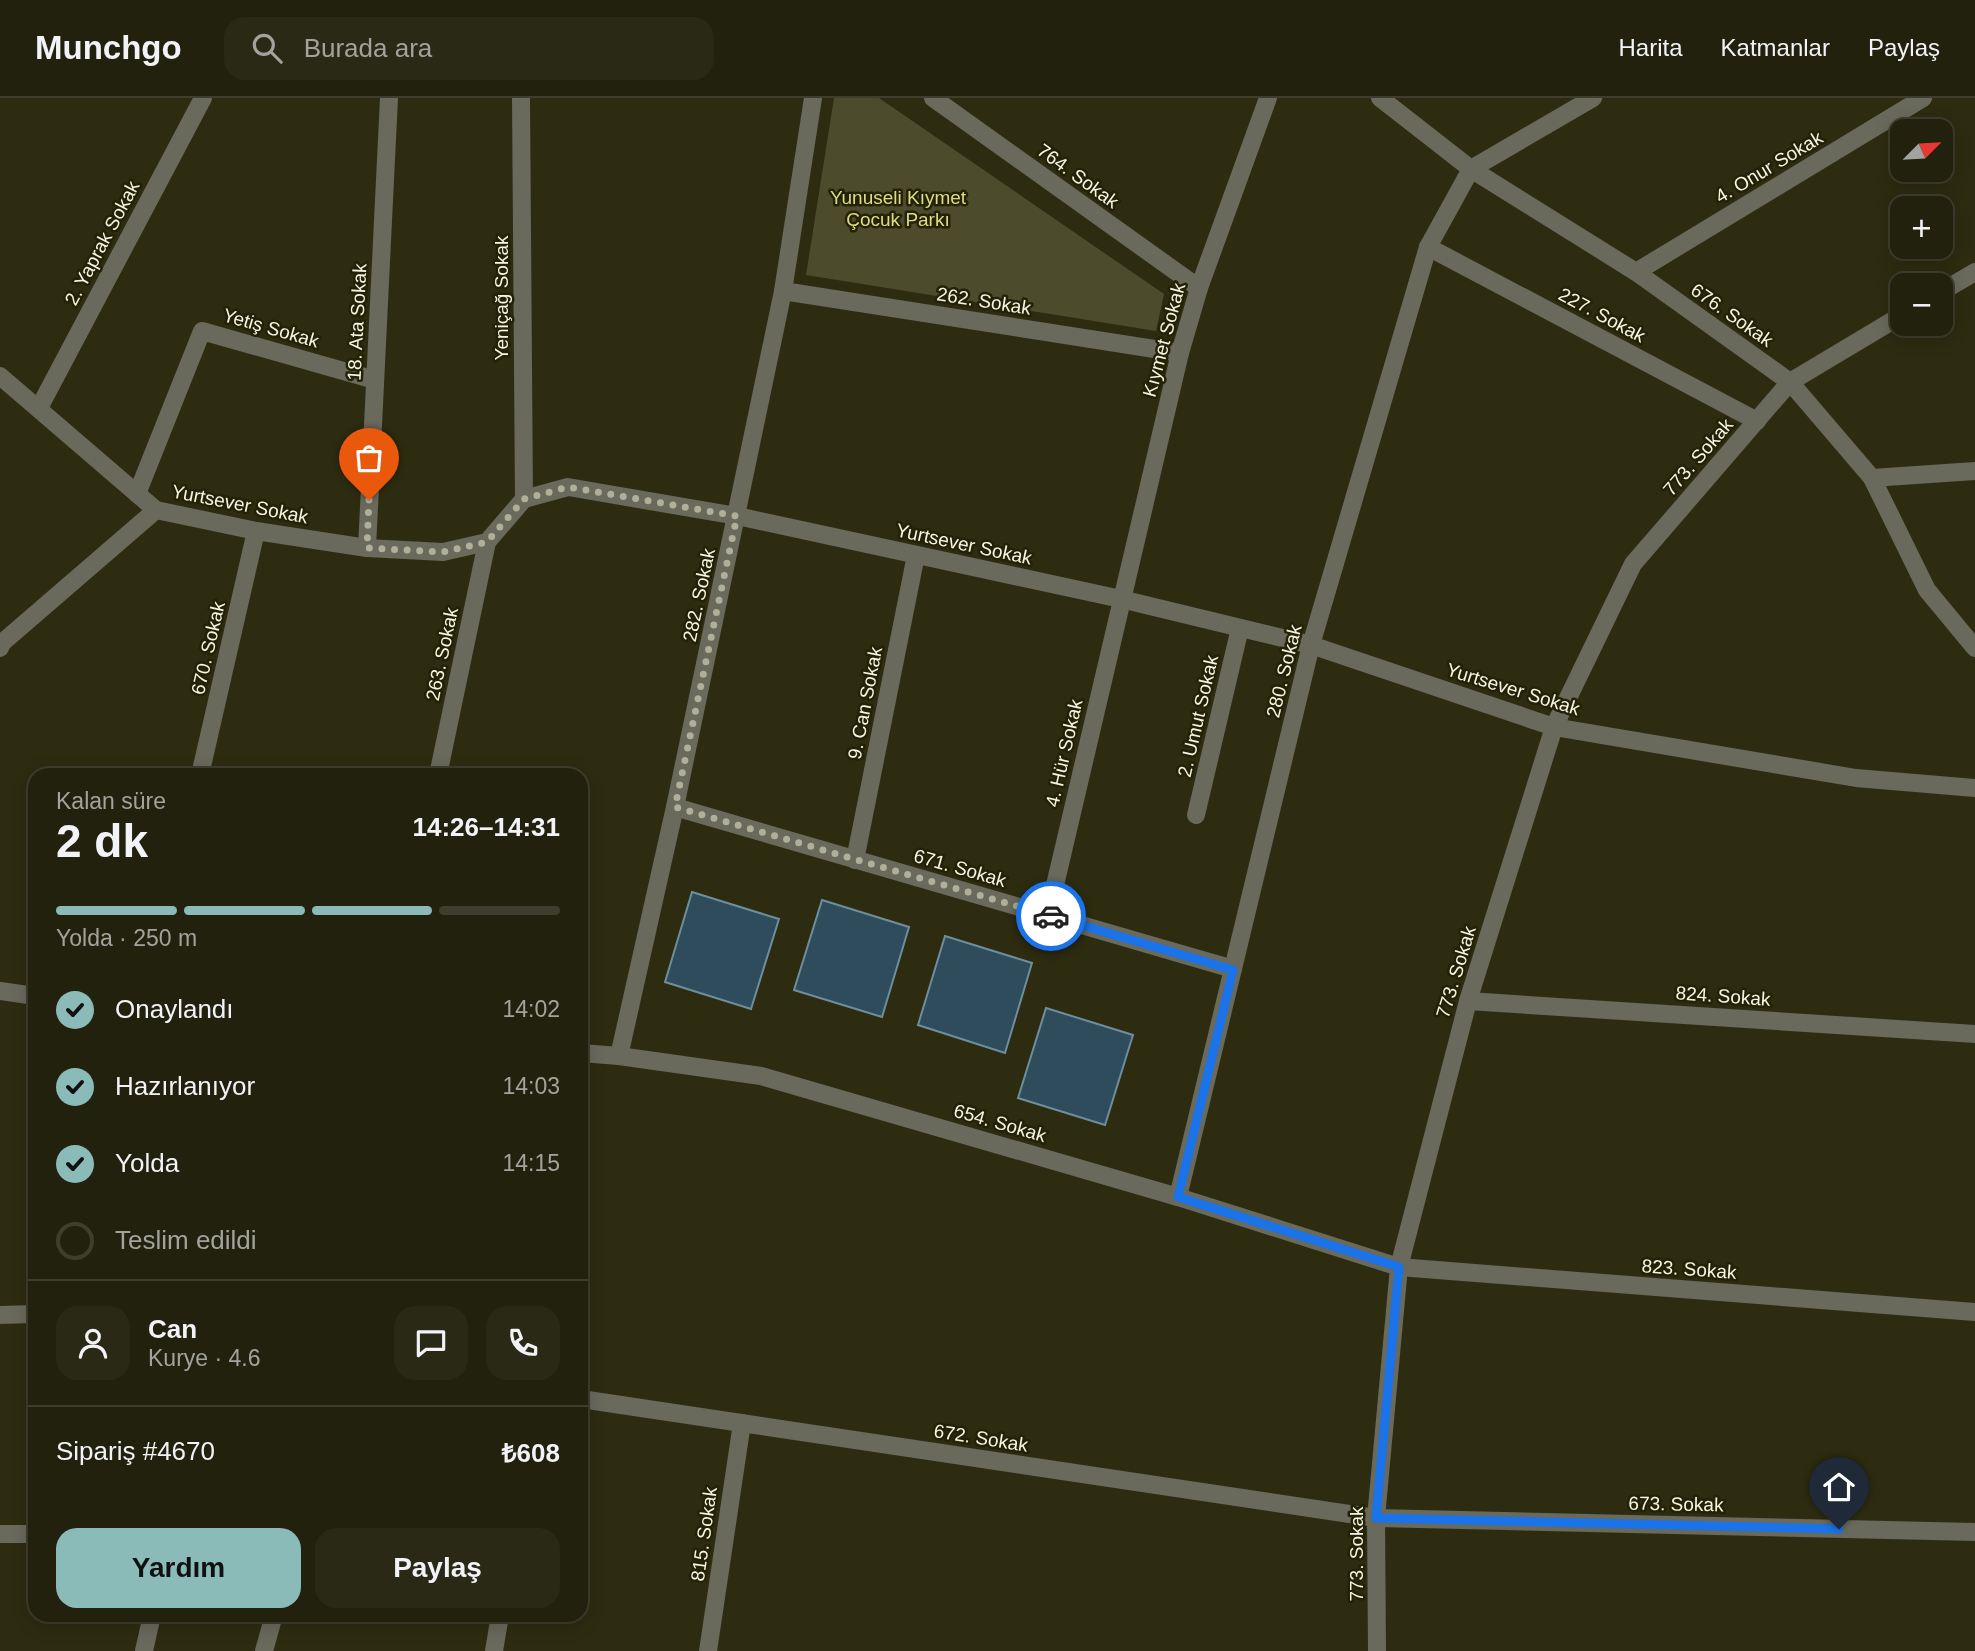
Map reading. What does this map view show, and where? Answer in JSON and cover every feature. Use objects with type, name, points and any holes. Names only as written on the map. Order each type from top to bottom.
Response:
[{"type":"street","name":"2. Yaprak Sokak","points":[[39,408],[203,98]]},
{"type":"street","name":"18. Ata Sokak","points":[[367,548],[389,98]]},
{"type":"street","name":"Yeniçağ Sokak","points":[[521,98],[524,499]]},
{"type":"street","name":"282. Sokak","points":[[619,1056],[675,807],[783,291],[813,98]]},
{"type":"street","name":"764. Sokak","points":[[933,98],[1199,288]]},
{"type":"street","name":"Kıymet Sokak","points":[[1122,599],[1180,353],[1199,288],[1268,98]]},
{"type":"street","name":"676. Sokak","points":[[1380,98],[1471,169],[1636,272],[1790,382],[1872,478],[1927,590],[1975,648]]},
{"type":"street","points":[[1471,169],[1593,98]]},
{"type":"street","name":"4. Onur Sokak","points":[[1636,272],[1923,98]]},
{"type":"street","name":"280. Sokak","points":[[1178,1197],[1311,645],[1427,247],[1471,169]]},
{"type":"street","name":"227. Sokak","points":[[1427,247],[1757,421]]},
{"type":"street","points":[[1953,285],[1975,272]]},
{"type":"street","name":"262. Sokak","points":[[783,291],[1180,353]]},
{"type":"street","name":"773. Sokak","points":[[1377,1651],[1376,1518],[1399,1267],[1468,1001],[1554,727],[1633,564],[1790,382],[1890,322]]},
{"type":"street","name":"Yetiş Sokak","points":[[137,494],[202,331],[375,380]]},
{"type":"street","name":"Yurtsever Sokak","points":[[0,376],[156,510],[256,531],[367,548],[443,552],[487,542]]},
{"type":"street","points":[[1872,478],[1975,471]]},
{"type":"street","name":"Yurtsever Sokak","points":[[524,499],[568,487],[737,516],[1122,599],[1311,645],[1554,727],[1856,778],[1975,788]]},
{"type":"street","points":[[487,542],[524,499]]},
{"type":"street","points":[[1,644],[156,510]]},
{"type":"street","name":"670. Sokak","points":[[202,768],[256,531]]},
{"type":"street","name":"263. Sokak","points":[[439,768],[487,542]]},
{"type":"street","name":"9. Can Sokak","points":[[855,860],[916,555]]},
{"type":"street","name":"4. Hür Sokak","points":[[1048,915],[1122,599]]},
{"type":"street","name":"2. Umut Sokak","points":[[1196,815],[1240,628]]},
{"type":"street","name":"671. Sokak","points":[[675,807],[1233,970]]},
{"type":"street","points":[[0,991],[28,995]]},
{"type":"street","name":"824. Sokak","points":[[1468,1001],[1975,1034]]},
{"type":"street","name":"654. Sokak","points":[[588,1054],[761,1076],[1178,1197],[1399,1267]]},
{"type":"street","name":"823. Sokak","points":[[1399,1267],[1975,1312]]},
{"type":"street","points":[[0,1315],[28,1314]]},
{"type":"street","name":"672. Sokak","points":[[588,1400],[1376,1518]]},
{"type":"street","name":"815. Sokak","points":[[708,1651],[742,1423]]},
{"type":"street","name":"673. Sokak","points":[[1376,1518],[1975,1532]]},
{"type":"street","points":[[0,1534],[28,1534]]},
{"type":"street","points":[[144,1651],[150,1622]]},
{"type":"street","points":[[264,1651],[272,1622]]},
{"type":"street","points":[[494,1651],[499,1622]]},
{"type":"green space","name":"Yunuseli Kıymet Çocuk Parkı","points":[[834,98],[879,98],[1164,294],[1156,331],[806,275]]},
{"type":"building","points":[[692,892],[779,919],[751,1009],[665,982]]},
{"type":"building","points":[[822,900],[909,927],[882,1017],[794,990]]},
{"type":"building","points":[[945,936],[1032,963],[1005,1053],[918,1025]]},
{"type":"building","points":[[1046,1008],[1133,1035],[1105,1125],[1018,1098]]},
{"type":"way so far","points":[[369,500],[367,548],[443,552],[487,542],[524,499],[568,487],[737,516],[675,807],[1051,916]]},
{"type":"route","points":[[1051,916],[1233,970],[1178,1197],[1399,1267],[1376,1518],[1839,1529]]}]
